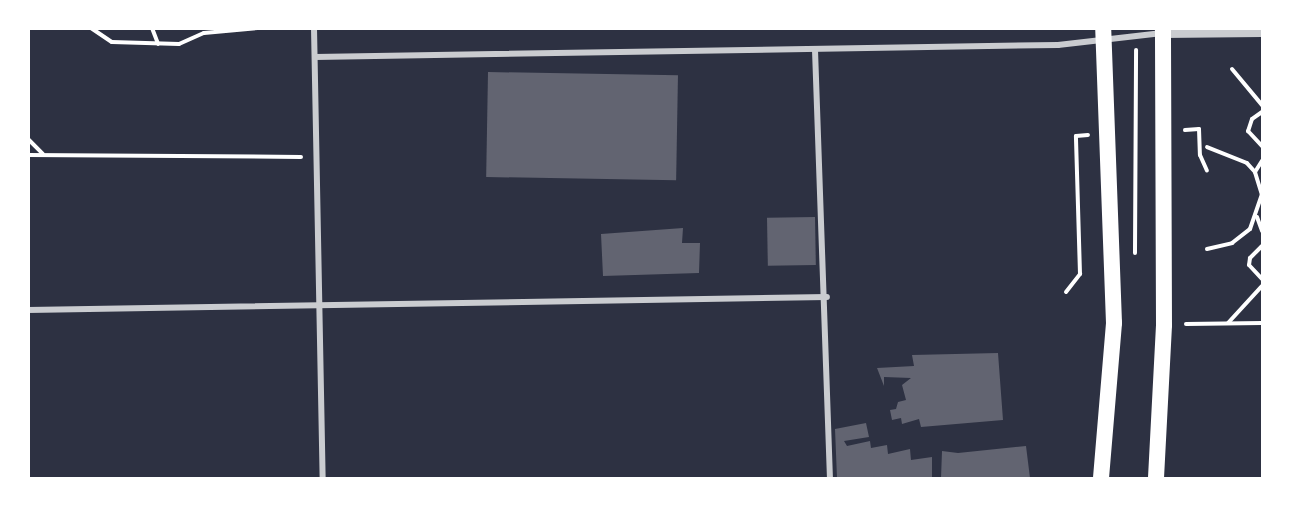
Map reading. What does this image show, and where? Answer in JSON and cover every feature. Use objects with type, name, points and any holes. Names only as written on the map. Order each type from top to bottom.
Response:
[{"type":"highway","points":[[1156,478],[1164,325],[1163,31]]},
{"type":"highway","points":[[1101,478],[1114,324],[1103,35]]},
{"type":"street","points":[[314,28],[322,478]]},
{"type":"street","points":[[315,57],[815,50],[1163,31],[1263,32]]},
{"type":"street","points":[[815,50],[826,297],[830,478]]},
{"type":"street","points":[[28,310],[826,297]]},
{"type":"path","points":[[91,28],[112,42],[158,44],[179,44],[204,33],[258,28]]},
{"type":"path","points":[[98,34],[99,28]]},
{"type":"path","points":[[152,28],[158,44]]},
{"type":"path","points":[[1232,69],[1263,105]]},
{"type":"path","points":[[1263,112],[1248,124],[1248,131],[1263,146]]},
{"type":"path","points":[[28,139],[43,155]]},
{"type":"path","points":[[1207,147],[1237,156],[1255,172],[1262,195],[1257,217],[1250,229],[1232,243],[1207,249]]},
{"type":"path","points":[[28,155],[317,157]]},
{"type":"path","points":[[1255,172],[1263,161]]},
{"type":"path","points":[[1257,217],[1263,231]]},
{"type":"path","points":[[1263,246],[1250,258],[1249,265],[1263,279]]},
{"type":"path","points":[[1228,323],[1263,286]]},
{"type":"path","points":[[1164,325],[1263,323]]},
{"type":"building","points":[[488,72],[678,75],[676,180],[486,177]]},
{"type":"building","points":[[815,217],[816,265],[768,266],[767,218]]},
{"type":"building","points":[[683,228],[682,243],[700,243],[699,273],[603,276],[601,234]]},
{"type":"building","points":[[998,353],[1003,420],[921,427],[919,419],[902,424],[901,418],[892,420],[890,410],[896,409],[898,402],[906,400],[902,385],[911,378],[884,377],[884,386],[877,368],[914,366],[912,355]]},
{"type":"building","points":[[866,423],[869,437],[844,441],[847,446],[870,441],[871,448],[887,445],[888,454],[910,449],[911,460],[932,457],[932,478],[837,478],[835,429]]},
{"type":"building","points":[[1026,446],[1030,478],[941,478],[942,451],[958,453]]}]
